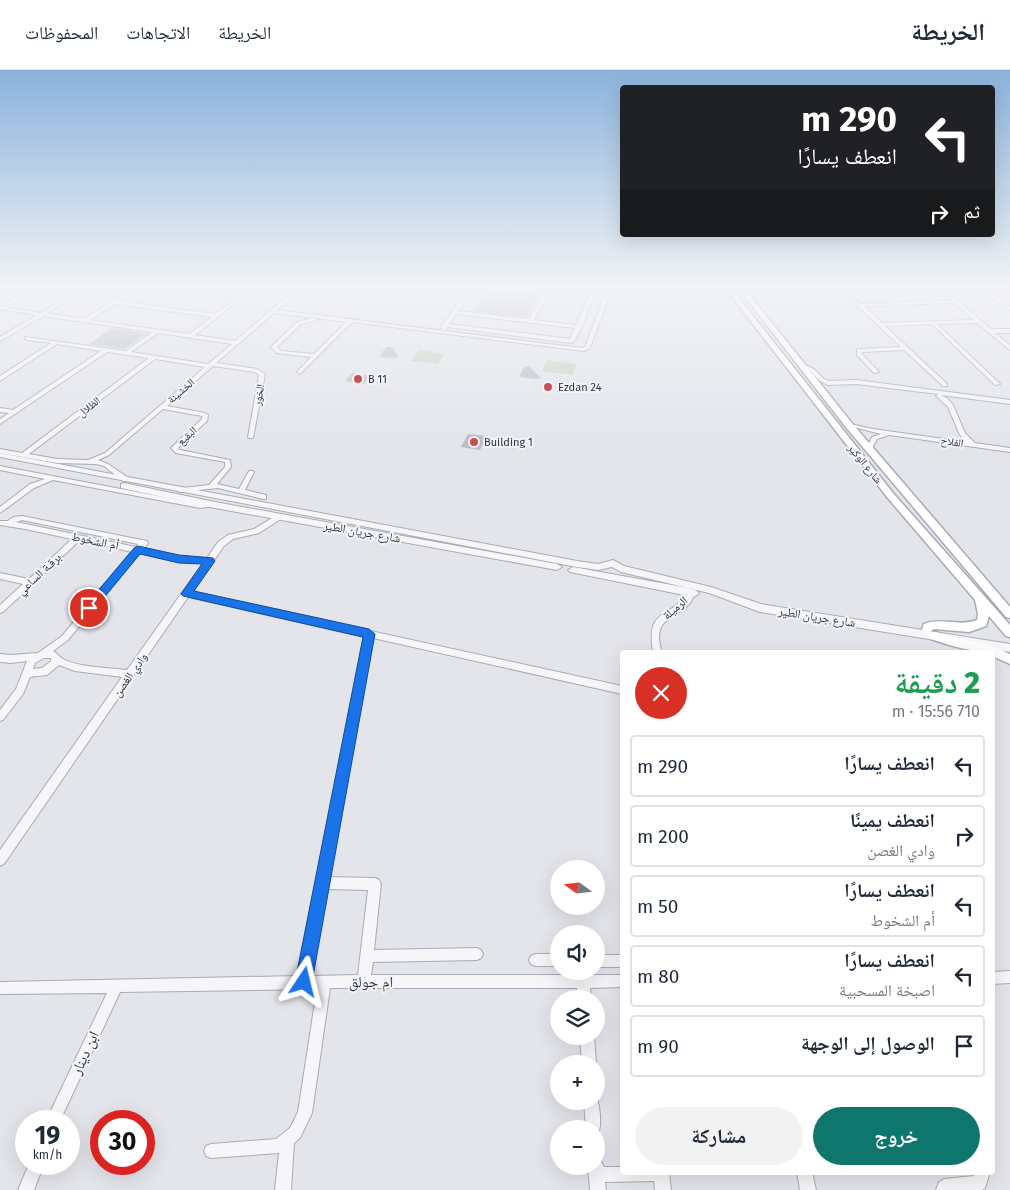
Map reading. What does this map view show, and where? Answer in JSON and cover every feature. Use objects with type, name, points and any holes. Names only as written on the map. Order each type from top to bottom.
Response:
[{"type":"main road","name":"شارع الوكير","points":[[771,340],[867,467],[915,526],[978,594],[1010,632]]},
{"type":"main road","points":[[781,340],[784,343]]},
{"type":"main road","name":"شارع الوكير","points":[[782,340],[848,424],[1009,613]]},
{"type":"main road","points":[[978,594],[984,614],[982,623],[969,628],[933,625],[928,627],[932,633],[949,641],[989,650]]},
{"type":"main road","points":[[995,652],[1010,659]]},
{"type":"street","points":[[44,340],[211,365]]},
{"type":"street","points":[[127,353],[145,340]]},
{"type":"street","points":[[215,340],[237,343]]},
{"type":"street","name":"الخشينة","points":[[91,461],[107,454],[240,340]]},
{"type":"street","points":[[281,340],[274,349],[279,352],[316,356]]},
{"type":"street","points":[[300,372],[331,340]]},
{"type":"street","points":[[505,340],[582,350],[586,348],[589,340]]},
{"type":"street","points":[[896,340],[945,385]]},
{"type":"street","points":[[951,340],[997,384]]},
{"type":"street","points":[[0,379],[57,342]]},
{"type":"street","points":[[876,372],[859,354],[859,350],[904,348]]},
{"type":"street","points":[[0,422],[106,350]]},
{"type":"street","name":"الظلال","points":[[23,455],[154,357]]},
{"type":"street","name":"الخور","points":[[211,365],[257,371],[262,374],[251,437]]},
{"type":"street","points":[[802,366],[812,370],[828,383],[851,382],[1001,400],[1010,403]]},
{"type":"street","points":[[931,384],[936,378]]},
{"type":"street","points":[[827,398],[830,389],[837,386],[882,386]]},
{"type":"street","points":[[905,389],[939,396],[993,403],[1010,403]]},
{"type":"street","points":[[939,396],[950,402],[964,438],[975,445]]},
{"type":"street","points":[[950,402],[957,398]]},
{"type":"street","points":[[993,403],[1001,400]]},
{"type":"street","name":"البقيع","points":[[164,407],[201,413],[206,416],[205,420],[175,446],[176,451],[225,460],[229,463],[228,468],[212,486]]},
{"type":"street","points":[[0,410],[14,412]]},
{"type":"street","name":"الفلاح","points":[[848,424],[872,431],[1010,450]]},
{"type":"street","points":[[869,449],[874,438],[893,434]]},
{"type":"street","name":"شارع جريان الطير","points":[[0,451],[57,462],[91,461],[103,463],[126,479]]},
{"type":"street","name":"الخشينة","points":[[103,463],[107,454]]},
{"type":"street","name":"شارع جريان الطير","points":[[0,456],[577,564],[598,567],[613,563],[621,569],[688,589]]},
{"type":"street","name":"شارع جريان الطير","points":[[0,462],[150,494],[605,576],[725,594],[760,608],[910,632],[1010,642]]},
{"type":"street","points":[[0,468],[38,479],[54,478],[150,494]]},
{"type":"street","points":[[241,492],[252,472]]},
{"type":"street","points":[[0,511],[38,479]]},
{"type":"street","points":[[182,490],[212,486],[226,487],[262,497]]},
{"type":"street","name":"وادي الغصن","points":[[0,860],[44,795],[226,540],[256,531],[280,517]]},
{"type":"street","name":"أم الشخوط","points":[[0,523],[28,523],[66,527],[141,546],[179,559],[210,561]]},
{"type":"street","name":"أم الشخوط","points":[[28,523],[78,538],[141,546]]},
{"type":"street","points":[[59,533],[66,527]]},
{"type":"street","name":"برقـة الساعي","points":[[0,610],[78,538]]},
{"type":"street","points":[[20,691],[30,663],[65,638],[141,546]]},
{"type":"street","points":[[605,576],[603,571],[606,565]]},
{"type":"street","points":[[0,576],[30,582]]},
{"type":"street","name":"الرميلة","points":[[657,650],[654,637],[656,627],[665,616],[689,598],[688,589]]},
{"type":"street","points":[[187,594],[620,690]]},
{"type":"street","name":"شارع جريان الطير","points":[[932,633],[1010,648]]},
{"type":"street","points":[[304,982],[369,634]]},
{"type":"street","points":[[0,717],[20,691],[53,666],[65,638]]},
{"type":"street","points":[[0,658],[11,659],[50,654],[75,667]]},
{"type":"street","points":[[11,659],[34,674],[75,667],[131,674]]},
{"type":"street","points":[[322,883],[375,884],[364,982]]},
{"type":"street","points":[[366,956],[477,954]]},
{"type":"street","points":[[535,960],[550,960]]},
{"type":"street","points":[[605,961],[620,961]]},
{"type":"street","points":[[995,977],[1010,971]]},
{"type":"street","points":[[995,977],[1010,977]]},
{"type":"street","points":[[583,981],[584,990]]},
{"type":"street","name":"ام جولق","points":[[0,988],[304,982],[620,981]]},
{"type":"street","points":[[212,1151],[279,1146],[287,1141],[298,1128],[305,1113],[324,982]]},
{"type":"street","name":"ابن دينار","points":[[58,1110],[117,985]]},
{"type":"street","points":[[283,1190],[287,1141]]},
{"type":"street","points":[[26,1190],[32,1175]]},
{"type":"street","points":[[597,1177],[629,1175]]},
{"type":"street","points":[[661,1175],[663,1190]]},
{"type":"street","points":[[805,1175],[808,1190]]},
{"type":"street","points":[[944,1190],[944,1187],[980,1183],[982,1175]]},
{"type":"green space","points":[[419,350],[445,354],[438,364],[411,361]]},
{"type":"green space","points":[[547,360],[577,364],[572,375],[542,371]]},
{"type":"building","points":[[94,340],[137,340],[125,349],[89,344]]},
{"type":"building","points":[[386,347],[392,347],[399,357],[379,357]]},
{"type":"building","points":[[528,366],[541,378],[519,377],[524,367]]},
{"type":"building","name":"B 11","points":[[352,373],[371,376],[364,384],[345,381]]},
{"type":"building","name":"Building 1","points":[[468,434],[487,436],[480,450],[461,447]]},
{"type":"place","name":"B 11","points":[[358,379]]},
{"type":"place","name":"Ezdan 24","points":[[548,387]]},
{"type":"place","name":"Building 1","points":[[474,442]]},
{"type":"route","points":[[89,608],[138,550],[184,560],[210,561],[187,594],[369,634],[304,982]]}]
